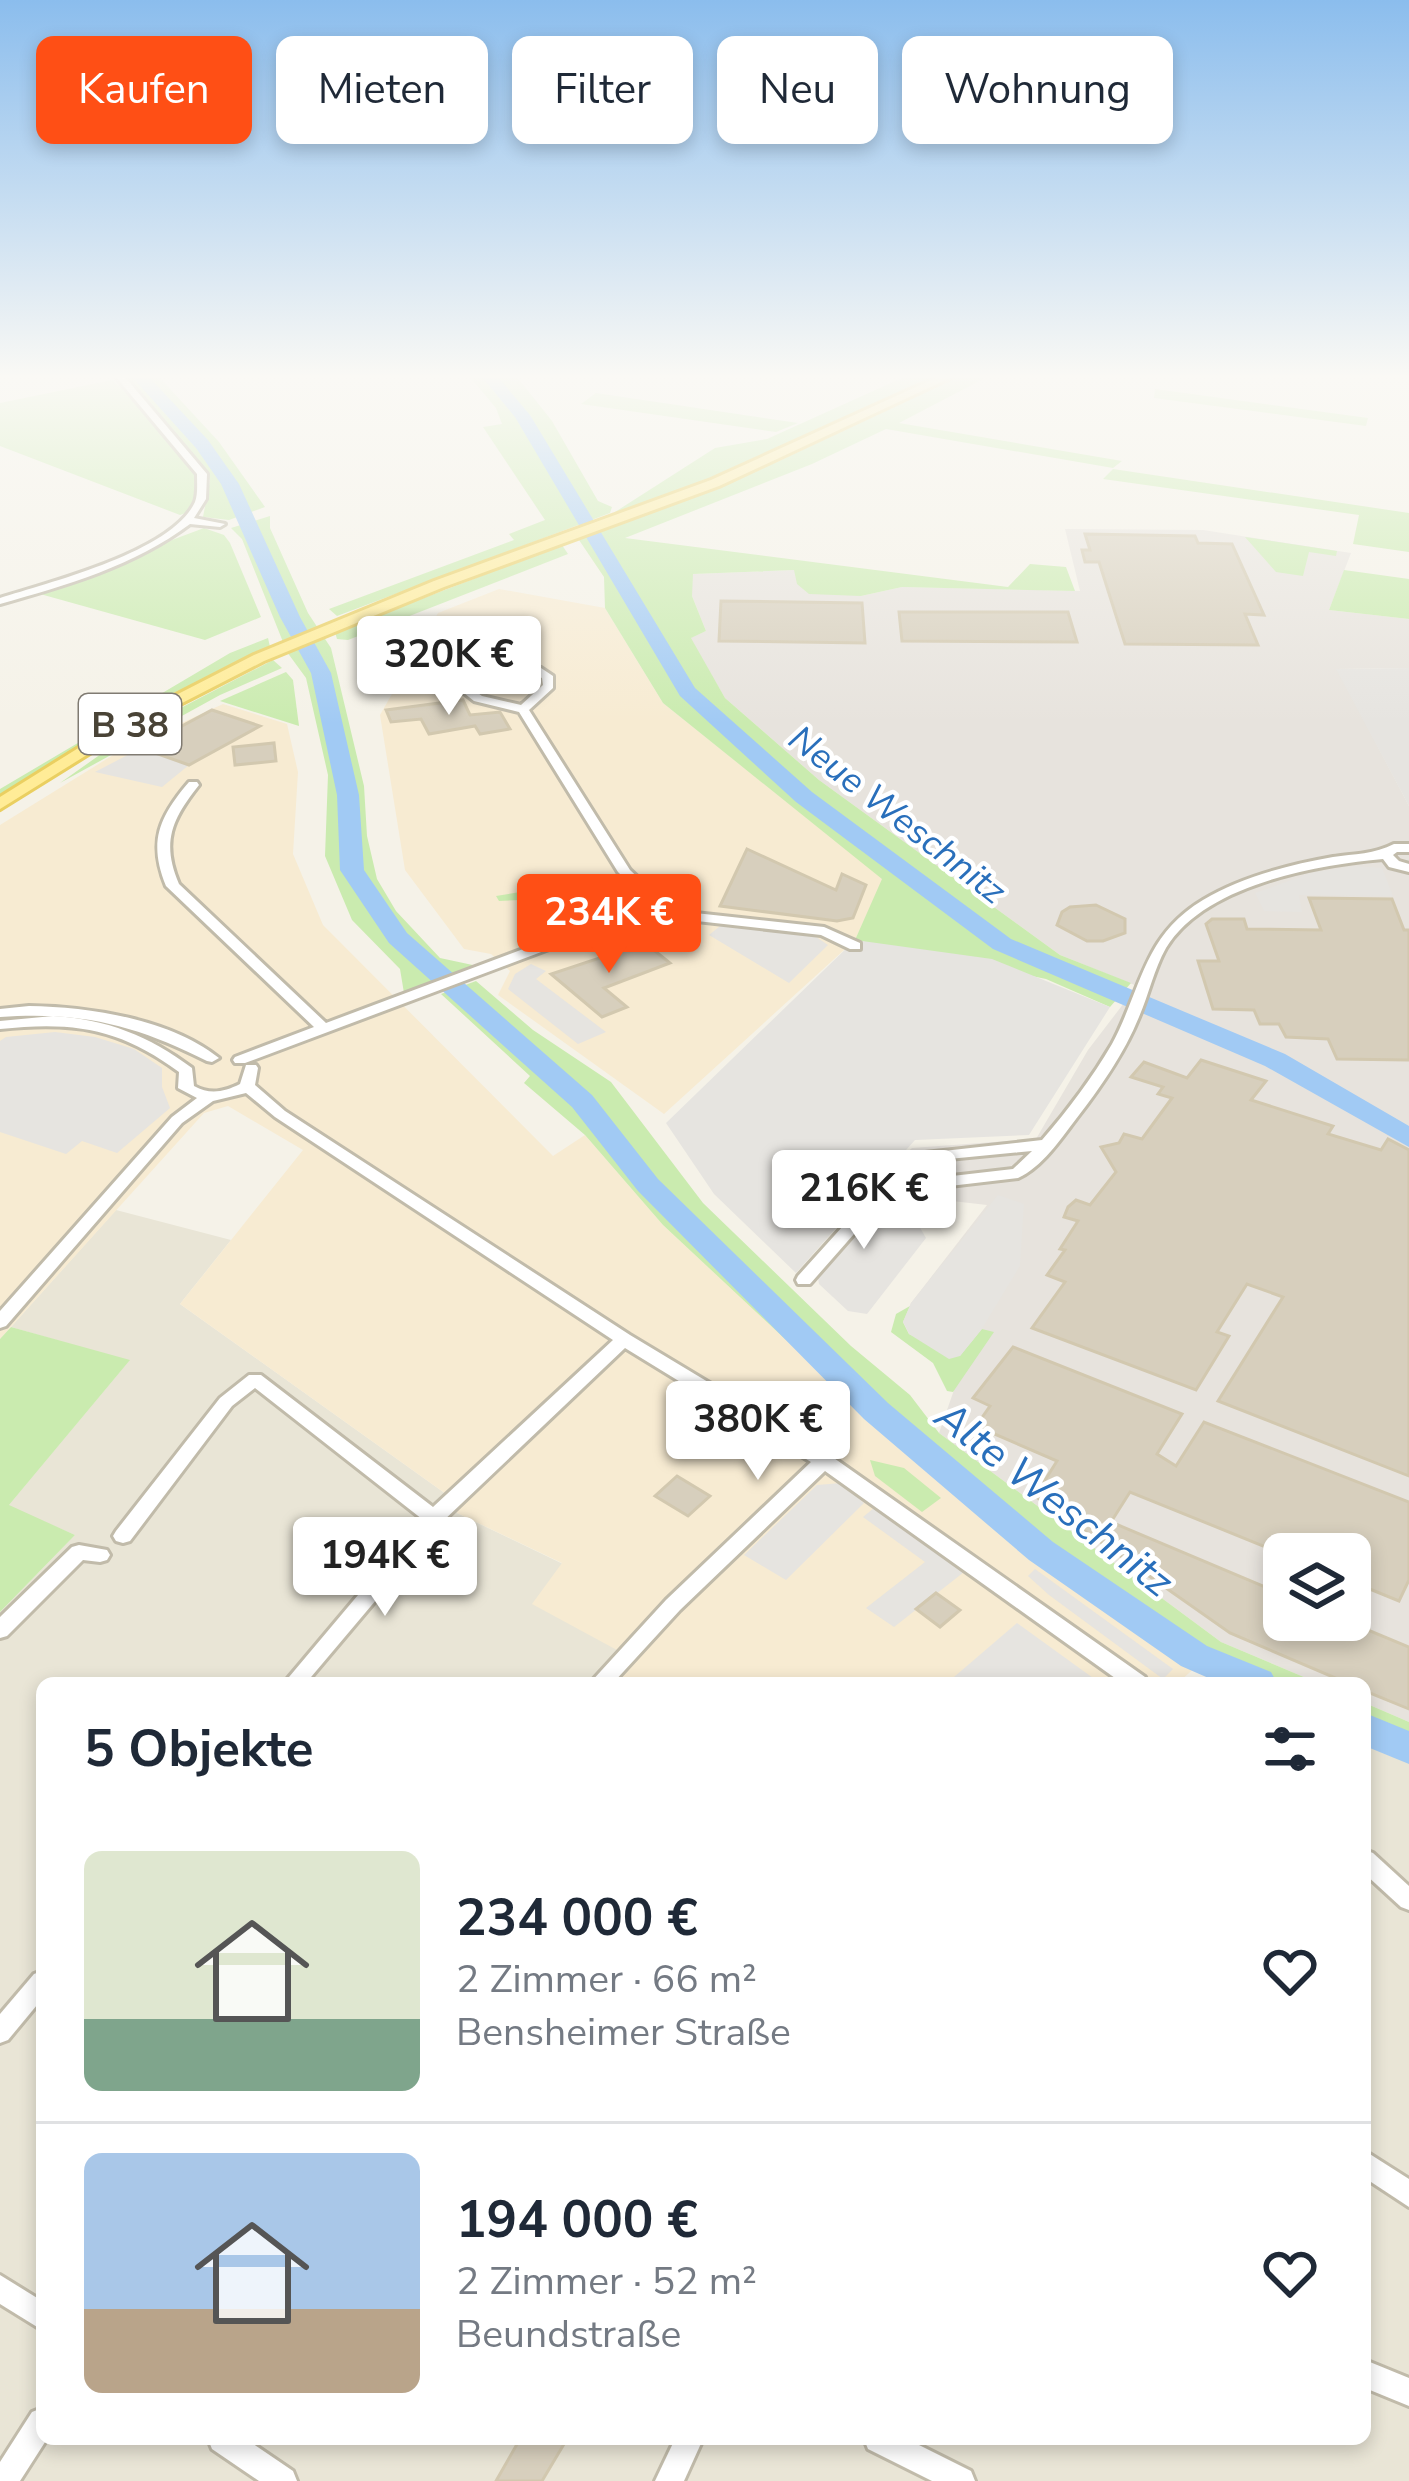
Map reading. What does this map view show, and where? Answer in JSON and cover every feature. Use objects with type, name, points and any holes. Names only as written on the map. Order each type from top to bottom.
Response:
[{"type":"main road","name":"B 38","points":[[2,803],[109,735],[259,658],[684,493]]},
{"type":"street","points":[[0,601],[151,547],[191,520],[204,493]]},
{"type":"street","points":[[191,520],[220,524]]},
{"type":"street","points":[[523,709],[549,686],[541,671],[494,666],[475,672],[464,682],[466,692],[474,697],[523,709],[638,894]]},
{"type":"street","points":[[194,784],[164,827],[163,866],[173,886],[324,1029]]},
{"type":"street","points":[[885,1189],[1012,1176],[1027,1166],[1118,1047],[1164,940],[1203,908],[1294,867],[1409,848]]},
{"type":"street","points":[[1386,855],[1394,864],[1409,868]]},
{"type":"street","points":[[625,914],[623,900],[638,894],[668,898],[672,910]]},
{"type":"street","points":[[230,1094],[246,1071],[291,1043],[625,914],[646,921],[672,910],[824,931],[855,946]]},
{"type":"street","points":[[0,1012],[53,1009],[108,1014],[153,1027],[246,1071],[280,1114]]},
{"type":"street","points":[[0,1024],[55,1020],[115,1028],[141,1037],[188,1071]]},
{"type":"street","points":[[212,1058],[188,1071],[183,1083],[200,1095],[230,1094],[280,1114],[624,1339],[824,1461],[1130,1677]]},
{"type":"street","points":[[0,1322],[200,1095]]},
{"type":"street","points":[[804,1280],[919,1155],[1043,1145]]},
{"type":"street","points":[[300,1677],[434,1518],[624,1339]]},
{"type":"street","points":[[123,1536],[226,1402],[255,1379],[434,1518]]},
{"type":"street","points":[[606,1677],[673,1605],[824,1461]]},
{"type":"street","points":[[0,1630],[79,1552],[100,1555]]},
{"type":"street","points":[[1371,1865],[1409,1900]]},
{"type":"street","points":[[0,2032],[36,1989]]},
{"type":"street","points":[[1371,2167],[1409,2194]]},
{"type":"street","points":[[0,2288],[36,2313]]},
{"type":"street","points":[[1371,2376],[1409,2392]]},
{"type":"street","points":[[4,2481],[36,2431]]},
{"type":"street","points":[[230,2445],[283,2481]]},
{"type":"street","points":[[669,2481],[686,2445]]},
{"type":"street","points":[[890,2445],[961,2481]]},
{"type":"shaded area","points":[[1065,529],[1203,530],[1351,553],[1329,610],[1409,619],[1409,668],[1337,669],[1409,806],[1409,1722],[1371,1706],[1371,1677],[1304,1677],[1221,1642],[939,1433],[954,1390],[949,1359],[903,1322],[911,1303],[987,1205],[900,1195],[872,1185],[912,1148],[1036,1139],[1088,1050],[1137,986],[1060,955],[819,780],[725,698],[690,638],[706,631],[692,596],[692,574],[794,570],[861,596],[902,587],[1080,591]]},
{"type":"shaded area","points":[[499,589],[605,608],[663,703],[883,879],[855,940],[664,1114],[498,995],[510,971],[491,954],[464,949],[405,870],[380,715],[438,613]]},
{"type":"shaded area","points":[[1409,668],[1409,806],[1336,669]]},
{"type":"shaded area","points":[[223,704],[287,724],[298,772],[293,854],[323,925],[553,1156],[585,1135],[663,1225],[893,1440],[1199,1664],[1185,1677],[610,1677],[628,1656],[532,1604],[562,1563],[457,1513],[453,1499],[180,1304],[303,1150],[228,1106],[204,1113],[0,1339],[0,825],[118,752]]},
{"type":"shaded area","points":[[141,748],[189,765],[162,787],[95,772]]},
{"type":"shaded area","points":[[1355,866],[1382,868],[1393,896],[1299,895],[1302,912],[1264,911],[1255,893],[1311,873]]},
{"type":"shaded area","points":[[725,922],[812,934],[828,945],[789,983],[709,935]]},
{"type":"shaded area","points":[[855,940],[992,959],[1110,1007],[1029,1135],[915,1140],[796,1273],[714,1194],[666,1123]]},
{"type":"shaded area","points":[[531,964],[546,971],[536,979],[606,1032],[578,1044],[508,989],[515,974]]},
{"type":"shaded area","points":[[55,1032],[134,1049],[162,1068],[162,1087],[170,1108],[117,1153],[82,1141],[66,1154],[0,1132],[0,1041]]},
{"type":"shaded area","points":[[998,1195],[1024,1204],[1020,1266],[981,1330],[960,1356],[949,1359],[909,1334],[903,1322],[911,1303]]},
{"type":"shaded area","points":[[886,1208],[915,1219],[926,1238],[867,1314],[848,1311],[818,1278],[877,1211]]},
{"type":"shaded area","points":[[116,1210],[231,1240],[180,1304],[453,1499],[457,1513],[563,1564],[629,1657],[611,1677],[36,1677],[36,2445],[1371,2445],[1371,1741],[1409,1757],[1409,2481],[0,2481],[0,1612],[75,1535],[8,1506],[129,1361],[11,1327]]},
{"type":"shaded area","points":[[841,1483],[864,1503],[786,1580],[744,1555],[817,1485]]},
{"type":"shaded area","points":[[874,1508],[964,1572],[894,1627],[866,1608],[925,1562],[863,1517]]},
{"type":"shaded area","points":[[1035,1569],[1173,1669],[1160,1677],[1028,1576]]},
{"type":"shaded area","points":[[1017,1623],[1092,1677],[954,1677]]},
{"type":"green space","points":[[122,493],[197,493],[189,512],[180,515]]},
{"type":"green space","points":[[208,493],[255,493],[265,507],[229,520],[203,517]]},
{"type":"green space","points":[[527,493],[593,493],[598,501],[612,507],[610,513],[337,616],[329,609],[514,540],[509,534],[545,520]]},
{"type":"green space","points":[[645,493],[685,493],[638,509],[615,512]]},
{"type":"green space","points":[[699,493],[739,493],[625,538],[1008,587],[1030,564],[1066,567],[1075,591],[902,587],[861,596],[809,594],[797,584],[794,570],[693,574],[692,596],[706,631],[691,638],[725,698],[819,780],[1060,955],[1131,983],[1110,1007],[1046,979],[855,940],[882,879],[663,703],[605,608],[604,577],[579,540]]},
{"type":"green space","points":[[1201,493],[1273,493],[1409,513],[1409,552],[1353,544],[1359,515]]},
{"type":"green space","points":[[270,516],[270,528],[308,613],[331,648],[364,786],[367,836],[377,879],[396,911],[440,958],[482,967],[404,993],[400,969],[352,920],[325,856],[328,775],[306,678],[287,652],[242,539],[231,528]]},
{"type":"green space","points":[[204,528],[224,535],[230,543],[261,617],[205,640],[33,592]]},
{"type":"green space","points":[[1245,537],[1337,551],[1336,556],[1309,552],[1303,576],[1276,572]]},
{"type":"green space","points":[[562,545],[568,554],[348,640],[337,639],[335,632]]},
{"type":"green space","points":[[1344,570],[1409,579],[1409,619],[1329,610]]},
{"type":"green space","points":[[268,638],[270,647],[99,733],[0,795],[0,789],[230,653]]},
{"type":"green space","points":[[273,660],[282,668],[220,695],[60,783],[125,737]]},
{"type":"green space","points":[[286,672],[293,680],[299,726],[220,701]]},
{"type":"green space","points":[[550,887],[554,892],[580,887],[588,899],[603,903],[601,910],[562,928],[551,919],[544,921],[520,900],[499,901],[496,896]]},
{"type":"green space","points":[[476,981],[533,1030],[611,1082],[703,1203],[851,1346],[910,1395],[939,1433],[1221,1642],[1304,1677],[1228,1677],[1199,1664],[893,1440],[663,1225],[585,1135],[524,1083],[530,1076],[441,994]]},
{"type":"green space","points":[[910,1306],[903,1322],[909,1334],[960,1356],[982,1329],[994,1332],[953,1392],[947,1391],[933,1363],[891,1332],[896,1314]]},
{"type":"green space","points":[[11,1327],[130,1360],[9,1505],[75,1535],[0,1612],[0,1339]]},
{"type":"green space","points":[[870,1460],[904,1468],[941,1498],[922,1512],[875,1476]]},
{"type":"green space","points":[[1371,1706],[1409,1722],[1409,1757],[1371,1741]]},
{"type":"building","points":[[1085,534],[1195,536],[1198,543],[1232,544],[1264,615],[1245,614],[1258,645],[1125,644],[1099,562],[1085,562],[1082,550],[1090,550]]},
{"type":"building","points":[[721,601],[862,603],[865,643],[719,641]]},
{"type":"building","points":[[899,612],[1068,612],[1077,642],[902,641]]},
{"type":"building","points":[[463,700],[470,715],[500,712],[510,729],[480,734],[475,726],[429,734],[421,719],[391,722],[386,710]]},
{"type":"building","points":[[212,710],[260,726],[189,765],[141,748]]},
{"type":"building","points":[[274,743],[276,761],[235,765],[233,747]]},
{"type":"building","points":[[747,849],[836,890],[842,874],[866,885],[853,918],[837,921],[720,906]]},
{"type":"building","points":[[1309,898],[1392,899],[1404,930],[1409,930],[1409,1060],[1337,1059],[1328,1039],[1286,1037],[1279,1024],[1260,1024],[1254,1010],[1213,1009],[1198,961],[1219,961],[1206,924],[1212,919],[1244,919],[1247,929],[1321,930]]},
{"type":"building","points":[[1096,905],[1125,919],[1125,933],[1087,941],[1057,925],[1070,907]]},
{"type":"building","points":[[645,943],[670,963],[604,988],[627,1007],[602,1017],[551,974]]},
{"type":"building","points":[[1201,1060],[1266,1081],[1251,1100],[1333,1126],[1328,1134],[1381,1150],[1388,1139],[1409,1150],[1409,1476],[1218,1401],[1283,1297],[1247,1284],[1217,1332],[1229,1336],[1196,1390],[1032,1328],[1065,1282],[1047,1275],[1078,1221],[1064,1217],[1068,1207],[1076,1200],[1090,1205],[1116,1172],[1101,1147],[1119,1143],[1124,1134],[1142,1139],[1172,1098],[1158,1094],[1163,1087],[1131,1077],[1144,1062],[1187,1078]]},
{"type":"building","points":[[1013,1347],[1182,1414],[1157,1454],[1176,1466],[1204,1422],[1409,1502],[1409,1580],[1399,1601],[1371,1590],[1371,1533],[1263,1533],[1263,1546],[1130,1492],[1111,1522],[1263,1586],[1263,1641],[1371,1641],[1371,1631],[1409,1647],[1409,1709],[1371,1693],[1371,1677],[1333,1677],[1230,1633],[1035,1496],[1057,1461],[976,1426],[990,1406],[973,1398]]},
{"type":"building","points":[[677,1476],[710,1496],[688,1516],[655,1496]]},
{"type":"building","points":[[936,1593],[960,1610],[940,1627],[916,1609]]},
{"type":"building","points":[[517,2445],[563,2445],[542,2481],[496,2481]]},
{"type":"waterway","name":"Alte Weschnitz","points":[[234,493],[321,673],[348,795],[352,870],[398,938],[582,1101],[648,1185],[876,1411],[1041,1551],[1194,1656],[1244,1677]]},
{"type":"waterway","name":"Neue Weschnitz","points":[[568,493],[687,692],[804,797],[1002,944],[1275,1060],[1409,1138]]},
{"type":"waterway","name":"Alte Weschnitz","points":[[1371,1732],[1409,1748]]}]
